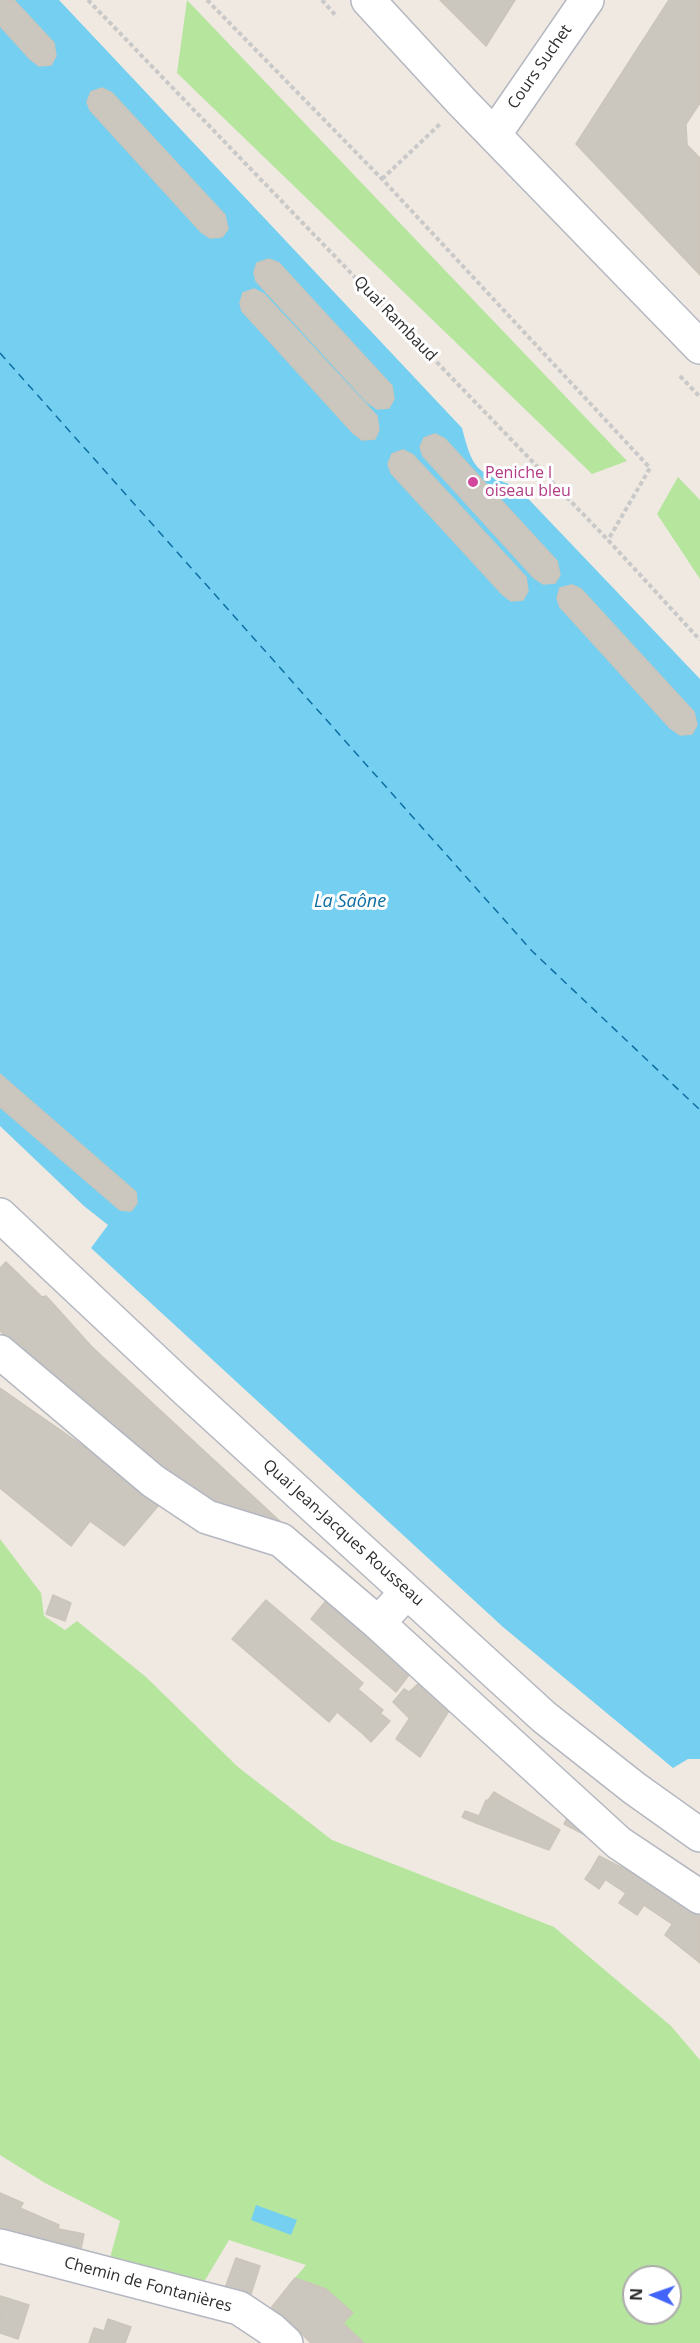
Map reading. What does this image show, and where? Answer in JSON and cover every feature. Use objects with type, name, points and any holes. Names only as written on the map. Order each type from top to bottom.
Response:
[{"type":"street","points":[[368,0],[462,102],[700,347]]},
{"type":"street","name":"Cours Suchet","points":[[494,135],[587,0]]},
{"type":"street","name":"Quai Jean-Jacques Rousseau","points":[[0,1215],[192,1396],[544,1717],[634,1788],[700,1835]]},
{"type":"street","points":[[0,1352],[153,1481],[207,1517],[281,1540],[378,1623],[619,1843],[700,1897]]},
{"type":"street","points":[[378,1623],[407,1592]]},
{"type":"street","name":"Chemin de Fontanières","points":[[0,2246],[239,2308],[272,2330],[286,2343]]},
{"type":"path","name":"Quai Rambaud","points":[[88,0],[608,540],[700,640]]},
{"type":"path","points":[[207,0],[381,179],[650,468],[608,540]]},
{"type":"path","points":[[381,179],[462,102]]},
{"type":"green space","points":[[187,0],[627,461],[592,474],[177,73]]},
{"type":"green space","points":[[678,477],[700,500],[700,579],[657,514]]},
{"type":"green space","points":[[0,1539],[41,1593],[44,1616],[65,1630],[77,1621],[146,1677],[238,1767],[332,1840],[554,1927],[671,2026],[700,2060],[700,2343],[364,2343],[343,2323],[352,2312],[326,2289],[295,2278],[306,2265],[229,2240],[204,2282],[110,2258],[120,2221],[45,2183],[0,2155]]},
{"type":"water","name":"La Saône","points":[[0,0],[59,0],[462,428],[469,453],[478,468],[484,473],[517,487],[700,679],[700,1759],[688,1759],[673,1768],[503,1627],[91,1248],[108,1225],[84,1206],[0,1126]]},
{"type":"water","points":[[256,2205],[297,2220],[291,2235],[251,2220]]},
{"type":"building","points":[[0,0],[14,0],[54,43],[56,56],[51,65],[39,66],[0,26]]},
{"type":"building","points":[[440,0],[515,0],[486,46]]},
{"type":"building","points":[[669,0],[700,0],[700,44],[658,17]]},
{"type":"building","points":[[658,17],[700,44],[700,103],[686,124],[687,145],[700,158],[700,275],[576,144]]},
{"type":"building","points":[[102,88],[112,93],[225,215],[228,229],[222,237],[210,238],[201,232],[90,110],[87,102],[91,92]]},
{"type":"building","points":[[269,259],[279,263],[392,386],[394,399],[389,408],[377,409],[367,402],[256,281],[254,272],[257,263]]},
{"type":"building","points":[[254,289],[264,294],[377,416],[379,430],[375,439],[362,440],[353,433],[242,311],[240,303],[243,293]]},
{"type":"building","points":[[435,434],[445,439],[557,561],[560,575],[555,583],[543,584],[534,578],[423,456],[420,447],[424,438]]},
{"type":"building","points":[[403,450],[413,455],[526,577],[528,591],[523,600],[511,601],[502,594],[391,473],[388,464],[392,454]]},
{"type":"building","points":[[572,585],[581,589],[694,712],[697,725],[692,734],[680,735],[670,728],[560,607],[557,598],[560,588]]},
{"type":"building","points":[[0,1074],[136,1192],[137,1203],[131,1211],[120,1210],[0,1107]]},
{"type":"building","points":[[6,1262],[42,1297],[46,1296],[57,1308],[18,1347],[0,1331],[0,1268]]},
{"type":"building","points":[[57,1308],[92,1347],[284,1525],[216,1515],[18,1347]]},
{"type":"building","points":[[0,1388],[125,1475],[164,1499],[124,1546],[90,1521],[71,1546],[0,1488]]},
{"type":"building","points":[[53,1595],[71,1603],[65,1621],[46,1614]]},
{"type":"building","points":[[329,1597],[415,1667],[396,1692],[311,1619]]},
{"type":"building","points":[[266,1600],[363,1683],[358,1689],[383,1710],[363,1734],[337,1712],[329,1722],[232,1639]]},
{"type":"building","points":[[419,1683],[428,1690],[409,1718],[393,1702],[404,1689],[409,1692]]},
{"type":"building","points":[[428,1690],[450,1709],[420,1757],[396,1739]]},
{"type":"building","points":[[380,1713],[390,1721],[371,1742],[363,1734]]},
{"type":"building","points":[[494,1792],[502,1797],[498,1806],[488,1800]]},
{"type":"building","points":[[502,1797],[560,1830],[549,1850],[476,1823],[486,1800],[498,1806]]},
{"type":"building","points":[[573,1806],[589,1837],[564,1824]]},
{"type":"building","points":[[465,1811],[479,1816],[476,1823],[462,1817]]},
{"type":"building","points":[[599,1856],[688,1901],[672,1924],[591,1870]]},
{"type":"building","points":[[591,1870],[605,1880],[599,1889],[585,1879]]},
{"type":"building","points":[[626,1893],[644,1905],[637,1915],[619,1903]]},
{"type":"building","points":[[688,1901],[700,1907],[700,1963],[665,1935]]},
{"type":"building","points":[[0,2193],[23,2203],[20,2208],[59,2225],[53,2248],[0,2234]]},
{"type":"building","points":[[59,2229],[84,2234],[80,2254],[53,2248]]},
{"type":"building","points":[[236,2258],[260,2266],[250,2297],[225,2288]]},
{"type":"building","points":[[295,2278],[326,2289],[299,2331],[271,2308]]},
{"type":"building","points":[[326,2289],[353,2313],[343,2323],[364,2343],[311,2343],[299,2331]]},
{"type":"building","points":[[0,2296],[7,2298],[0,2320]]},
{"type":"building","points":[[7,2298],[29,2305],[18,2339],[0,2333],[0,2320]]},
{"type":"building","points":[[108,2319],[131,2327],[125,2343],[89,2343],[94,2328],[104,2331]]},
{"type":"ferry route","points":[[0,353],[532,951],[700,1110]]},
{"type":"place","name":"Peniche l oiseau bleu","points":[[473,482]]}]
